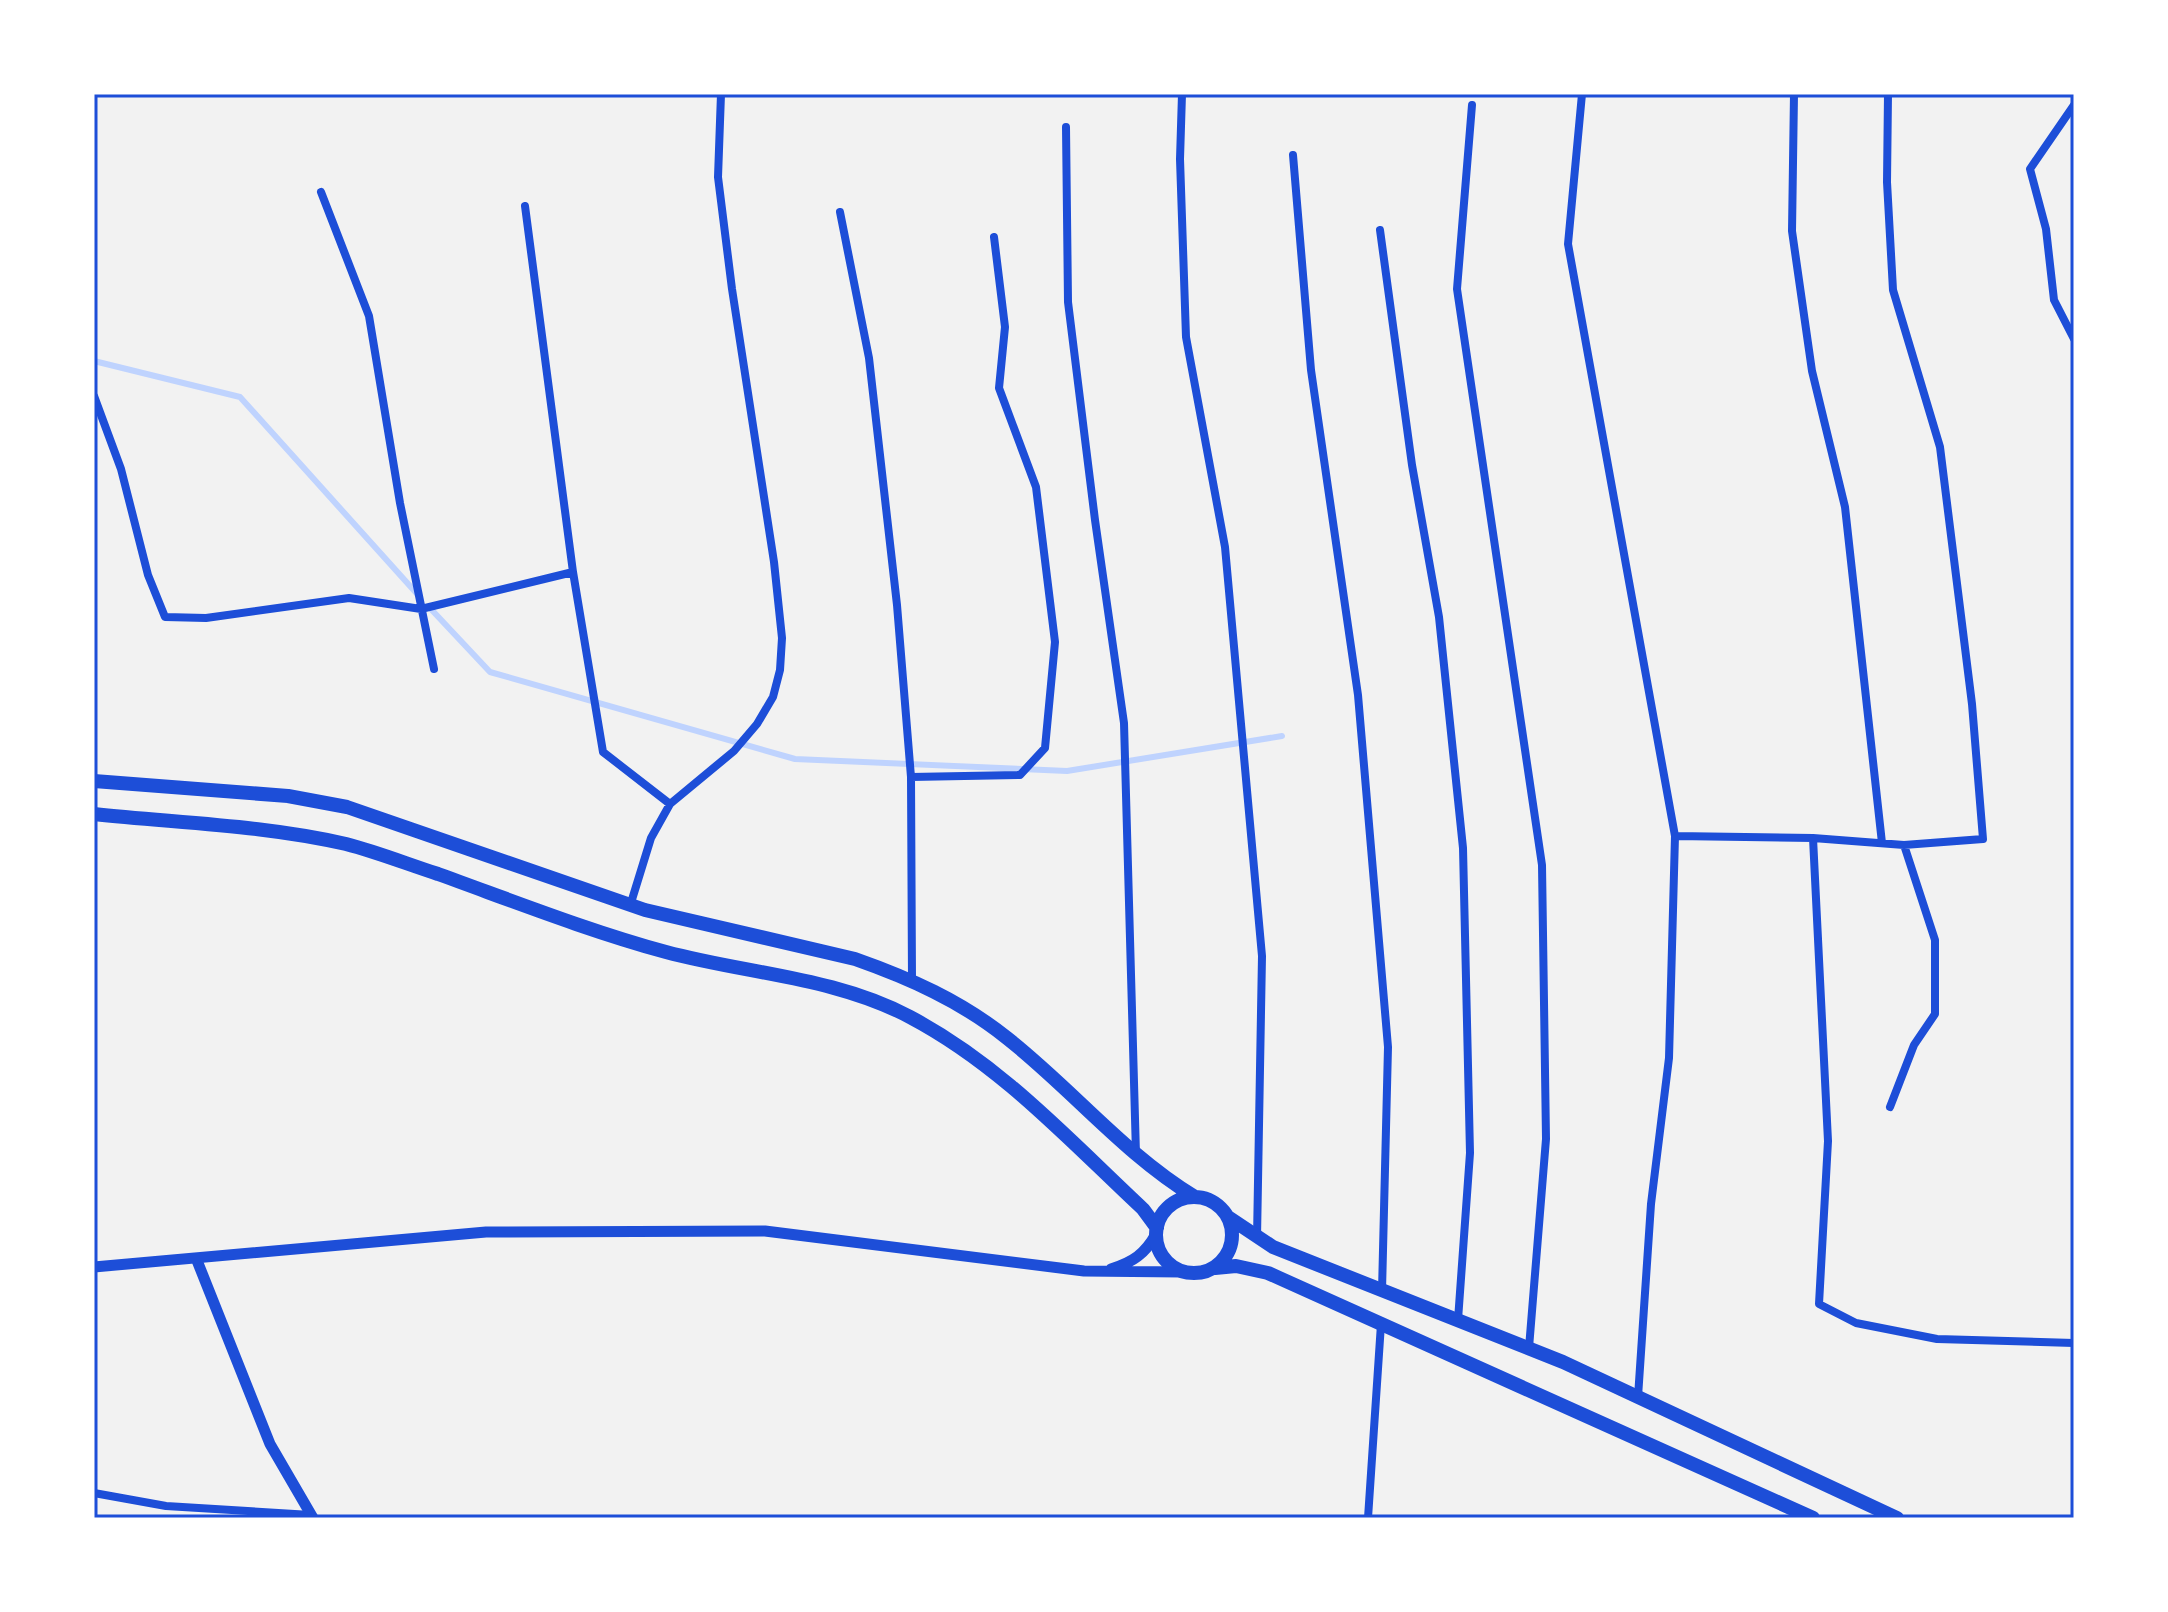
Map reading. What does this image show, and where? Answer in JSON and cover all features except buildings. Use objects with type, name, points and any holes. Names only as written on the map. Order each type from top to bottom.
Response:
[{"type":"main road","points":[[94,781],[288,796],[331,804],[386,820],[630,906],[855,959],[912,981],[948,998],[1007,1037],[1136,1157],[1195,1197],[1216,1204],[1257,1239],[1314,1265],[1529,1348],[1897,1518]]},
{"type":"main road","points":[[94,814],[276,832],[345,844],[626,940],[698,959],[826,985],[871,1000],[908,1016],[974,1056],[1029,1100],[1143,1209],[1156,1231]]},
{"type":"main road","points":[[1195,1197],[1173,1203],[1164,1211],[1156,1231],[1157,1246],[1163,1258],[1181,1272],[1205,1273],[1225,1259],[1233,1235],[1228,1217]]},
{"type":"main road","points":[[1215,1268],[1236,1266],[1268,1273],[1813,1518]]},
{"type":"street","points":[[630,906],[651,838],[670,804],[734,751],[757,724],[773,697],[781,659],[782,638],[774,562],[718,177],[721,94]]},
{"type":"street","points":[[1182,94],[1180,159],[1186,337],[1225,547],[1262,956],[1257,1239]]},
{"type":"street","points":[[1582,94],[1568,244],[1675,836],[1669,1058],[1651,1204],[1638,1397]]},
{"type":"street","points":[[1794,94],[1792,231],[1812,371],[1845,507],[1882,843]]},
{"type":"street","points":[[1675,836],[1813,838],[1904,845],[1983,839],[1972,704],[1940,447],[1893,290],[1887,182],[1888,94]]},
{"type":"street","points":[[1472,105],[1457,289],[1542,865],[1546,1139],[1529,1348]]},
{"type":"street","points":[[2074,105],[2030,169],[2046,229],[2054,300],[2074,339]]},
{"type":"street","points":[[1066,127],[1068,302],[1124,723],[1136,1157]]},
{"type":"street","points":[[1293,155],[1311,370],[1358,695],[1388,1047],[1382,1291]]},
{"type":"street","points":[[321,192],[369,316],[400,503],[434,669]]},
{"type":"street","points":[[525,206],[573,572],[603,752],[670,804]]},
{"type":"street","points":[[840,212],[869,358],[897,605],[911,777],[912,981]]},
{"type":"street","points":[[1380,230],[1412,465],[1439,617],[1463,848],[1470,1153],[1458,1320]]},
{"type":"street","points":[[911,777],[1020,775],[1045,748],[1055,642],[1036,487],[999,388],[1005,327],[994,237]]},
{"type":"street","points":[[94,396],[121,469],[148,575],[165,617],[206,618],[349,598],[421,609],[573,572]]},
{"type":"street","points":[[1813,838],[1828,1141],[1819,1304],[1856,1323],[1937,1339],[2074,1343]]},
{"type":"street","points":[[1890,1107],[1914,1045],[1935,1014],[1935,940],[1904,845]]},
{"type":"street","points":[[94,1267],[486,1232],[765,1231],[1103,1271],[1181,1272]]},
{"type":"street","points":[[1103,1271],[1128,1264],[1139,1257],[1148,1249],[1156,1231]]},
{"type":"street","points":[[196,1258],[270,1444],[312,1516]]},
{"type":"street","points":[[1368,1518],[1381,1324]]},
{"type":"street","points":[[94,1493],[166,1506],[312,1516]]},
{"type":"waterway","points":[[94,361],[240,397],[419,596]]},
{"type":"waterway","points":[[429,607],[490,672],[795,759],[1067,771],[1282,736]]}]
